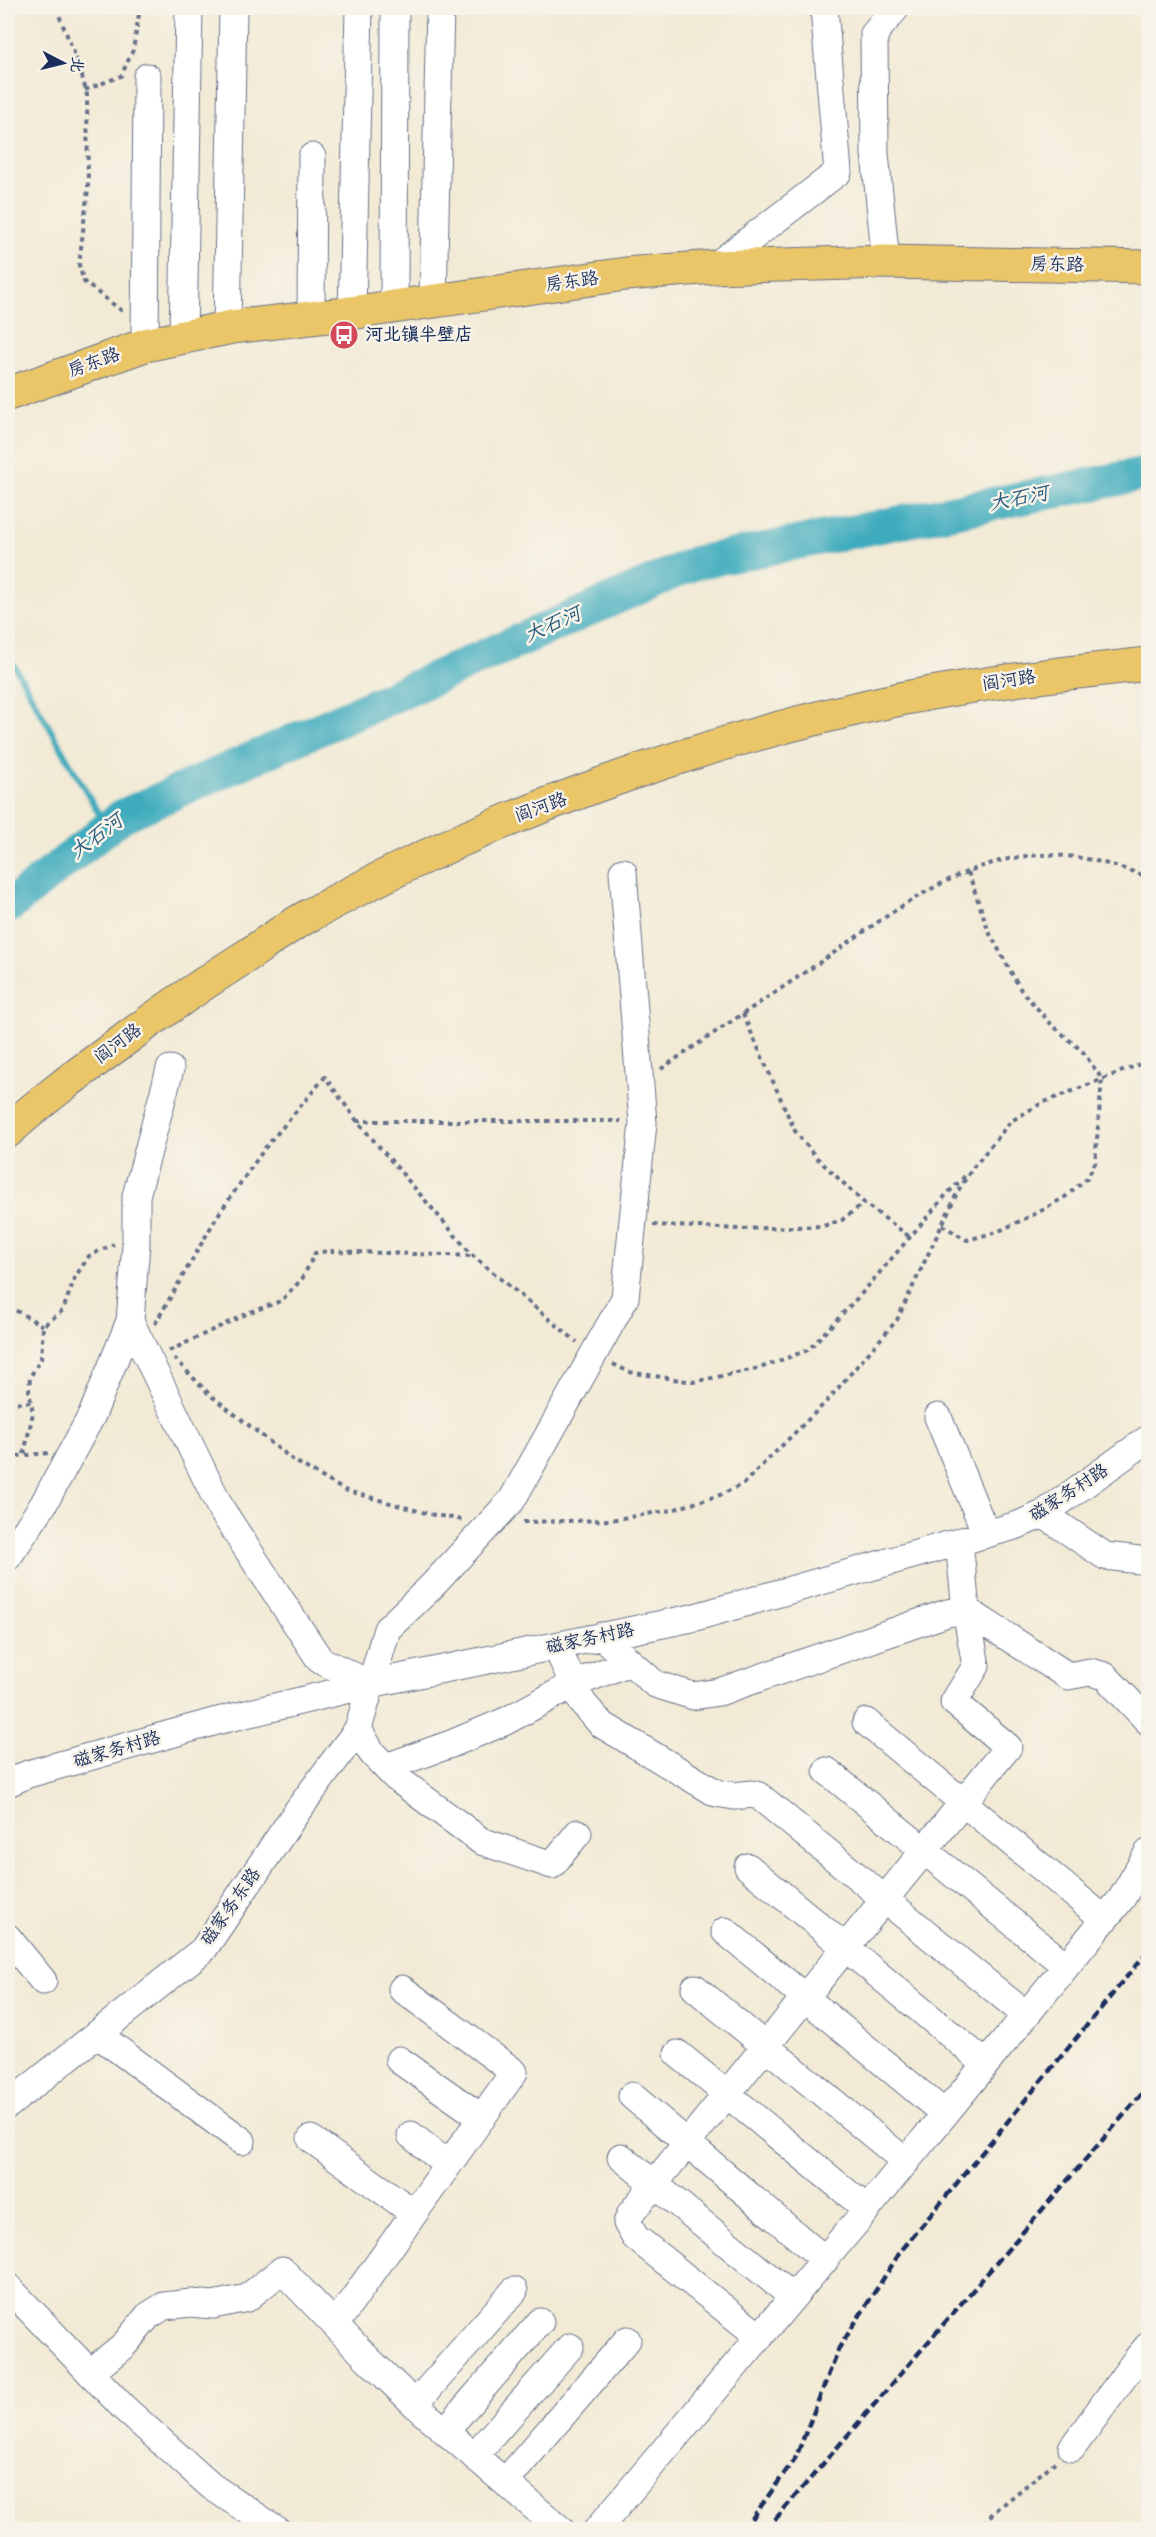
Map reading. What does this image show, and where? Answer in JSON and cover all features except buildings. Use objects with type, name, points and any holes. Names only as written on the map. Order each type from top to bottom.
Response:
[{"type":"main road","name":"房东路","points":[[8,394],[145,335],[183,338],[227,328],[626,274],[714,267],[886,262],[1149,267]]},
{"type":"main road","name":"阎河路","points":[[8,1131],[37,1105],[178,1000],[308,916],[419,860],[519,816],[700,751],[805,721],[907,698],[1033,676],[1149,664]]},
{"type":"street","points":[[183,338],[189,8]]},
{"type":"street","points":[[227,328],[233,8]]},
{"type":"street","points":[[352,312],[359,8]]},
{"type":"street","points":[[394,307],[395,8]]},
{"type":"street","points":[[433,301],[440,8]]},
{"type":"street","points":[[714,267],[838,172],[824,8]]},
{"type":"street","points":[[886,262],[875,154],[874,34],[896,8]]},
{"type":"street","points":[[145,335],[147,77]]},
{"type":"street","points":[[311,318],[312,157]]},
{"type":"street","name":"磁家务东路","points":[[8,2106],[203,1950],[298,1810],[358,1729],[387,1629],[430,1588],[512,1500],[625,1298],[643,1123],[623,872]]},
{"type":"street","points":[[8,1557],[43,1505],[92,1415],[130,1321],[136,1196],[170,1069]]},
{"type":"street","points":[[130,1321],[221,1509],[320,1660],[370,1684]]},
{"type":"street","points":[[938,1417],[986,1534]]},
{"type":"street","name":"磁家务村路","points":[[8,1783],[27,1774],[217,1721],[370,1684],[692,1618],[1018,1525],[1042,1514],[1149,1439]]},
{"type":"street","points":[[1042,1514],[1105,1556],[1149,1561]]},
{"type":"street","points":[[760,2337],[635,2237],[627,2223],[631,2213],[654,2184],[1008,1747],[954,1702],[976,1666],[966,1610],[959,1542]]},
{"type":"street","points":[[601,1636],[655,1684],[693,1696],[719,1692],[947,1613],[966,1610],[1068,1676],[1090,1672],[1105,1677],[1149,1721]]},
{"type":"street","points":[[556,1646],[582,1702],[601,1724],[716,1793],[759,1796],[1026,2015]]},
{"type":"street","points":[[386,1767],[451,1744],[506,1720],[574,1684],[630,1662]]},
{"type":"street","points":[[866,1722],[1104,1919]]},
{"type":"street","points":[[358,1729],[372,1753],[395,1777],[481,1841],[552,1865],[578,1833]]},
{"type":"street","points":[[827,1771],[1066,1966]]},
{"type":"street","points":[[597,2529],[825,2260],[1122,1898],[1149,1853]]},
{"type":"street","points":[[748,1867],[986,2064]]},
{"type":"street","points":[[725,1931],[945,2114]]},
{"type":"street","points":[[8,1938],[43,1981]]},
{"type":"street","points":[[695,1988],[906,2162]]},
{"type":"street","points":[[335,2325],[514,2072],[402,1989]]},
{"type":"street","points":[[97,2034],[242,2141]]},
{"type":"street","points":[[678,2054],[867,2209]]},
{"type":"street","points":[[399,2060],[482,2118]]},
{"type":"street","points":[[632,2096],[825,2260]]},
{"type":"street","points":[[411,2135],[448,2165]]},
{"type":"street","points":[[310,2139],[414,2213]]},
{"type":"street","points":[[621,2157],[793,2297]]},
{"type":"street","points":[[90,2373],[124,2345],[148,2316],[164,2306],[191,2303],[213,2305],[247,2298],[282,2270],[415,2404],[561,2529]]},
{"type":"street","points":[[8,2287],[123,2408],[211,2486],[276,2529]]},
{"type":"street","points":[[415,2404],[514,2291]]},
{"type":"street","points":[[445,2431],[540,2322]]},
{"type":"street","points":[[505,2482],[627,2340]]},
{"type":"street","points":[[1072,2448],[1136,2360],[1149,2346]]},
{"type":"street","points":[[474,2456],[570,2347]]},
{"type":"path","points":[[56,8],[80,65],[85,90],[88,188],[79,265],[84,282],[145,335]]},
{"type":"path","points":[[85,90],[121,76],[133,50],[140,8]]},
{"type":"path","points":[[639,1083],[911,901],[968,872],[1006,860],[1045,855],[1081,857],[1149,877]]},
{"type":"path","points":[[942,1225],[967,1240],[997,1232],[1065,1197],[1087,1178],[1095,1163],[1102,1079],[1083,1052],[1050,1023],[1021,990],[989,932],[968,872]]},
{"type":"path","points":[[743,1014],[795,1131],[816,1157],[864,1203],[910,1237]]},
{"type":"path","points":[[162,1345],[209,1394],[293,1460],[344,1490],[429,1514],[490,1523],[610,1520],[672,1510],[720,1495],[743,1484],[826,1402],[897,1320],[958,1191],[972,1169],[1011,1121],[1042,1103],[1149,1061]]},
{"type":"path","points":[[130,1321],[150,1332],[218,1215],[265,1148],[325,1077],[357,1121],[473,1256],[593,1355],[629,1372],[693,1382],[760,1368],[808,1350],[863,1292],[946,1194],[972,1169]]},
{"type":"path","points":[[357,1121],[607,1120],[643,1123]]},
{"type":"path","points":[[632,1224],[741,1229],[823,1226],[842,1220],[864,1203]]},
{"type":"path","points":[[24,1454],[33,1413],[30,1377],[41,1359],[43,1326],[63,1310],[75,1278],[88,1256],[136,1233]]},
{"type":"path","points":[[168,1351],[248,1313],[281,1301],[302,1279],[315,1254],[328,1251],[473,1256]]},
{"type":"path","points":[[8,1306],[43,1326]]},
{"type":"path","points":[[8,1403],[31,1402]]},
{"type":"path","points":[[8,1457],[72,1451]]},
{"type":"path","points":[[978,2529],[993,2513],[1072,2448]]},
{"type":"waterway","name":"大石河","points":[[8,907],[122,816],[695,563],[1148,473]]},
{"type":"waterway","points":[[8,655],[107,828]]},
{"type":"railway","points":[[744,2530],[796,2457],[839,2348],[901,2251],[1148,1951]]},
{"type":"railway","points":[[766,2530],[1148,2087]]},
{"type":"place","name":"河北镇半壁店","points":[[344,335]]}]
